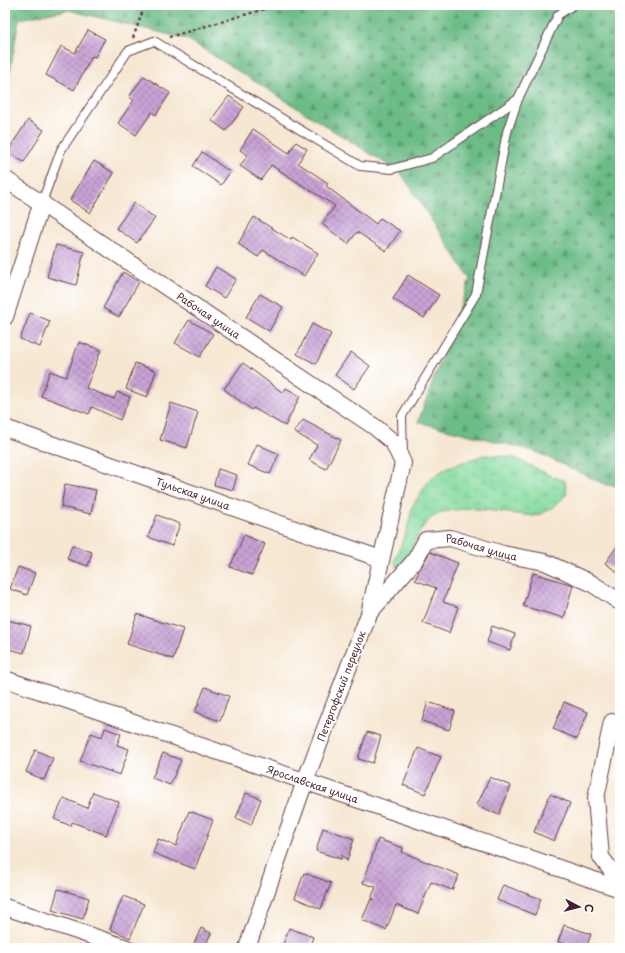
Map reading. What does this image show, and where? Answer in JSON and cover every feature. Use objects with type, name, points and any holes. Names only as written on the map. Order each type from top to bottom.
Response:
[{"type":"street","name":"Рабочая улица","points":[[5,179],[42,202],[376,427],[393,442],[403,463]]},
{"type":"street","points":[[5,317],[42,202]]},
{"type":"street","name":"Тульская улица","points":[[5,428],[382,559]]},
{"type":"street","name":"Петергофский переулок","points":[[247,948],[305,781],[369,614],[403,463]]},
{"type":"street","name":"Рабочая улица","points":[[369,614],[415,560],[426,540],[450,538],[503,554],[545,562],[591,583],[620,602]]},
{"type":"street","name":"Ярославская улица","points":[[5,679],[620,889]]},
{"type":"street","points":[[612,722],[596,798],[601,857],[620,882]]},
{"type":"street","points":[[5,906],[127,948]]},
{"type":"lane","points":[[403,463],[402,416],[476,294],[508,132],[518,99],[558,15],[573,5]]},
{"type":"lane","points":[[42,202],[61,150],[128,51],[154,41],[360,166],[392,169],[432,158],[518,99]]},
{"type":"path","points":[[128,51],[145,5]]},
{"type":"path","points":[[154,41],[278,5]]},
{"type":"green space","points":[[5,5],[620,5],[620,485],[606,485],[534,451],[418,422],[470,279],[401,173],[187,39],[68,10],[19,19],[7,90],[5,89]]},
{"type":"green space","points":[[484,455],[513,457],[551,476],[565,481],[567,494],[556,505],[539,515],[534,516],[469,508],[442,512],[431,518],[422,528],[412,546],[408,559],[397,567],[394,561],[406,533],[413,505],[430,479],[448,467]]},
{"type":"building","points":[[88,30],[105,39],[95,57],[92,56],[74,90],[46,75],[61,46],[75,53]]},
{"type":"building","points":[[144,76],[170,93],[156,115],[152,112],[136,135],[118,123],[134,100],[129,97]]},
{"type":"building","points":[[229,96],[244,107],[226,131],[211,120]]},
{"type":"building","points":[[28,120],[44,130],[24,162],[7,152]]},
{"type":"building","points":[[253,129],[289,153],[296,142],[307,149],[298,163],[328,183],[326,186],[376,224],[380,218],[400,231],[386,251],[357,232],[348,244],[322,224],[335,206],[271,165],[261,180],[240,166],[248,155],[240,150]]},
{"type":"building","points":[[202,152],[230,172],[221,185],[193,166]]},
{"type":"building","points":[[94,161],[114,173],[90,213],[70,200]]},
{"type":"building","points":[[134,203],[155,218],[137,243],[116,228]]},
{"type":"building","points":[[254,217],[291,240],[292,237],[318,253],[304,276],[263,250],[258,257],[238,244]]},
{"type":"building","points":[[56,245],[84,252],[76,285],[47,277]]},
{"type":"building","points":[[216,267],[236,279],[224,298],[205,286]]},
{"type":"building","points":[[123,272],[139,282],[119,317],[103,308]]},
{"type":"building","points":[[408,275],[439,295],[424,318],[393,299]]},
{"type":"building","points":[[260,294],[283,307],[269,331],[246,317]]},
{"type":"building","points":[[30,313],[50,321],[40,347],[20,339]]},
{"type":"building","points":[[189,320],[213,334],[200,357],[175,343]]},
{"type":"building","points":[[312,324],[331,334],[316,364],[297,354]]},
{"type":"building","points":[[79,342],[101,350],[86,388],[114,399],[117,392],[130,397],[120,420],[92,407],[89,414],[41,396],[50,371],[66,377]]},
{"type":"building","points":[[351,352],[370,366],[354,389],[335,375]]},
{"type":"building","points":[[135,363],[156,371],[147,397],[126,389]]},
{"type":"building","points":[[243,363],[283,393],[286,388],[300,396],[285,426],[253,408],[252,410],[224,389]]},
{"type":"building","points":[[171,403],[198,412],[187,448],[160,440]]},
{"type":"building","points":[[303,420],[341,440],[326,469],[309,460],[317,445],[294,432]]},
{"type":"building","points":[[257,444],[279,454],[270,474],[248,465]]},
{"type":"building","points":[[218,469],[237,475],[233,490],[214,485]]},
{"type":"building","points":[[65,484],[96,490],[91,514],[61,507]]},
{"type":"building","points":[[157,515],[180,524],[172,546],[148,537]]},
{"type":"building","points":[[244,535],[265,544],[252,575],[230,567]]},
{"type":"building","points":[[620,542],[620,574],[605,563]]},
{"type":"building","points":[[72,545],[92,552],[88,566],[67,559]]},
{"type":"building","points":[[430,552],[458,563],[443,602],[458,607],[449,633],[423,623],[436,588],[415,580]]},
{"type":"building","points":[[18,567],[35,573],[27,595],[10,589]]},
{"type":"building","points":[[533,573],[573,585],[564,618],[523,606]]},
{"type":"building","points":[[137,614],[183,629],[173,659],[127,644]]},
{"type":"building","points":[[7,620],[31,626],[24,653],[5,648],[5,627]]},
{"type":"building","points":[[492,626],[515,634],[510,650],[487,642]]},
{"type":"building","points":[[205,687],[229,696],[220,721],[195,712]]},
{"type":"building","points":[[428,702],[455,711],[449,730],[422,721]]},
{"type":"building","points":[[564,702],[588,712],[577,739],[553,729]]},
{"type":"building","points":[[105,728],[121,734],[117,745],[129,749],[120,775],[80,761],[91,733],[102,737]]},
{"type":"building","points":[[367,732],[381,736],[373,763],[358,759]]},
{"type":"building","points":[[418,748],[441,757],[425,794],[403,785]]},
{"type":"building","points":[[35,750],[53,758],[44,780],[26,772]]},
{"type":"building","points":[[163,753],[181,760],[170,785],[152,778]]},
{"type":"building","points":[[490,777],[511,786],[499,815],[477,805]]},
{"type":"building","points":[[93,792],[119,802],[106,835],[72,822],[71,826],[54,819],[64,798],[87,808]]},
{"type":"building","points":[[246,793],[261,799],[251,825],[236,818]]},
{"type":"building","points":[[550,794],[570,803],[554,841],[534,832]]},
{"type":"building","points":[[189,811],[213,820],[195,869],[153,853],[158,839],[176,846]]},
{"type":"building","points":[[323,828],[354,839],[347,861],[342,855],[341,859],[316,851]]},
{"type":"building","points":[[378,839],[403,848],[402,852],[459,875],[452,890],[431,882],[418,914],[396,905],[386,930],[362,920],[371,899],[374,900],[372,896],[376,887],[363,883]]},
{"type":"building","points":[[304,873],[331,883],[321,909],[295,898]]},
{"type":"building","points":[[503,885],[541,899],[535,915],[497,900]]},
{"type":"building","points":[[58,889],[89,898],[83,919],[52,910]]},
{"type":"building","points":[[123,896],[144,904],[130,938],[110,929]]},
{"type":"building","points":[[564,925],[591,934],[586,948],[576,948],[558,942]]},
{"type":"building","points":[[201,928],[211,933],[204,948],[192,948]]},
{"type":"building","points":[[289,928],[313,937],[309,948],[282,948]]}]
